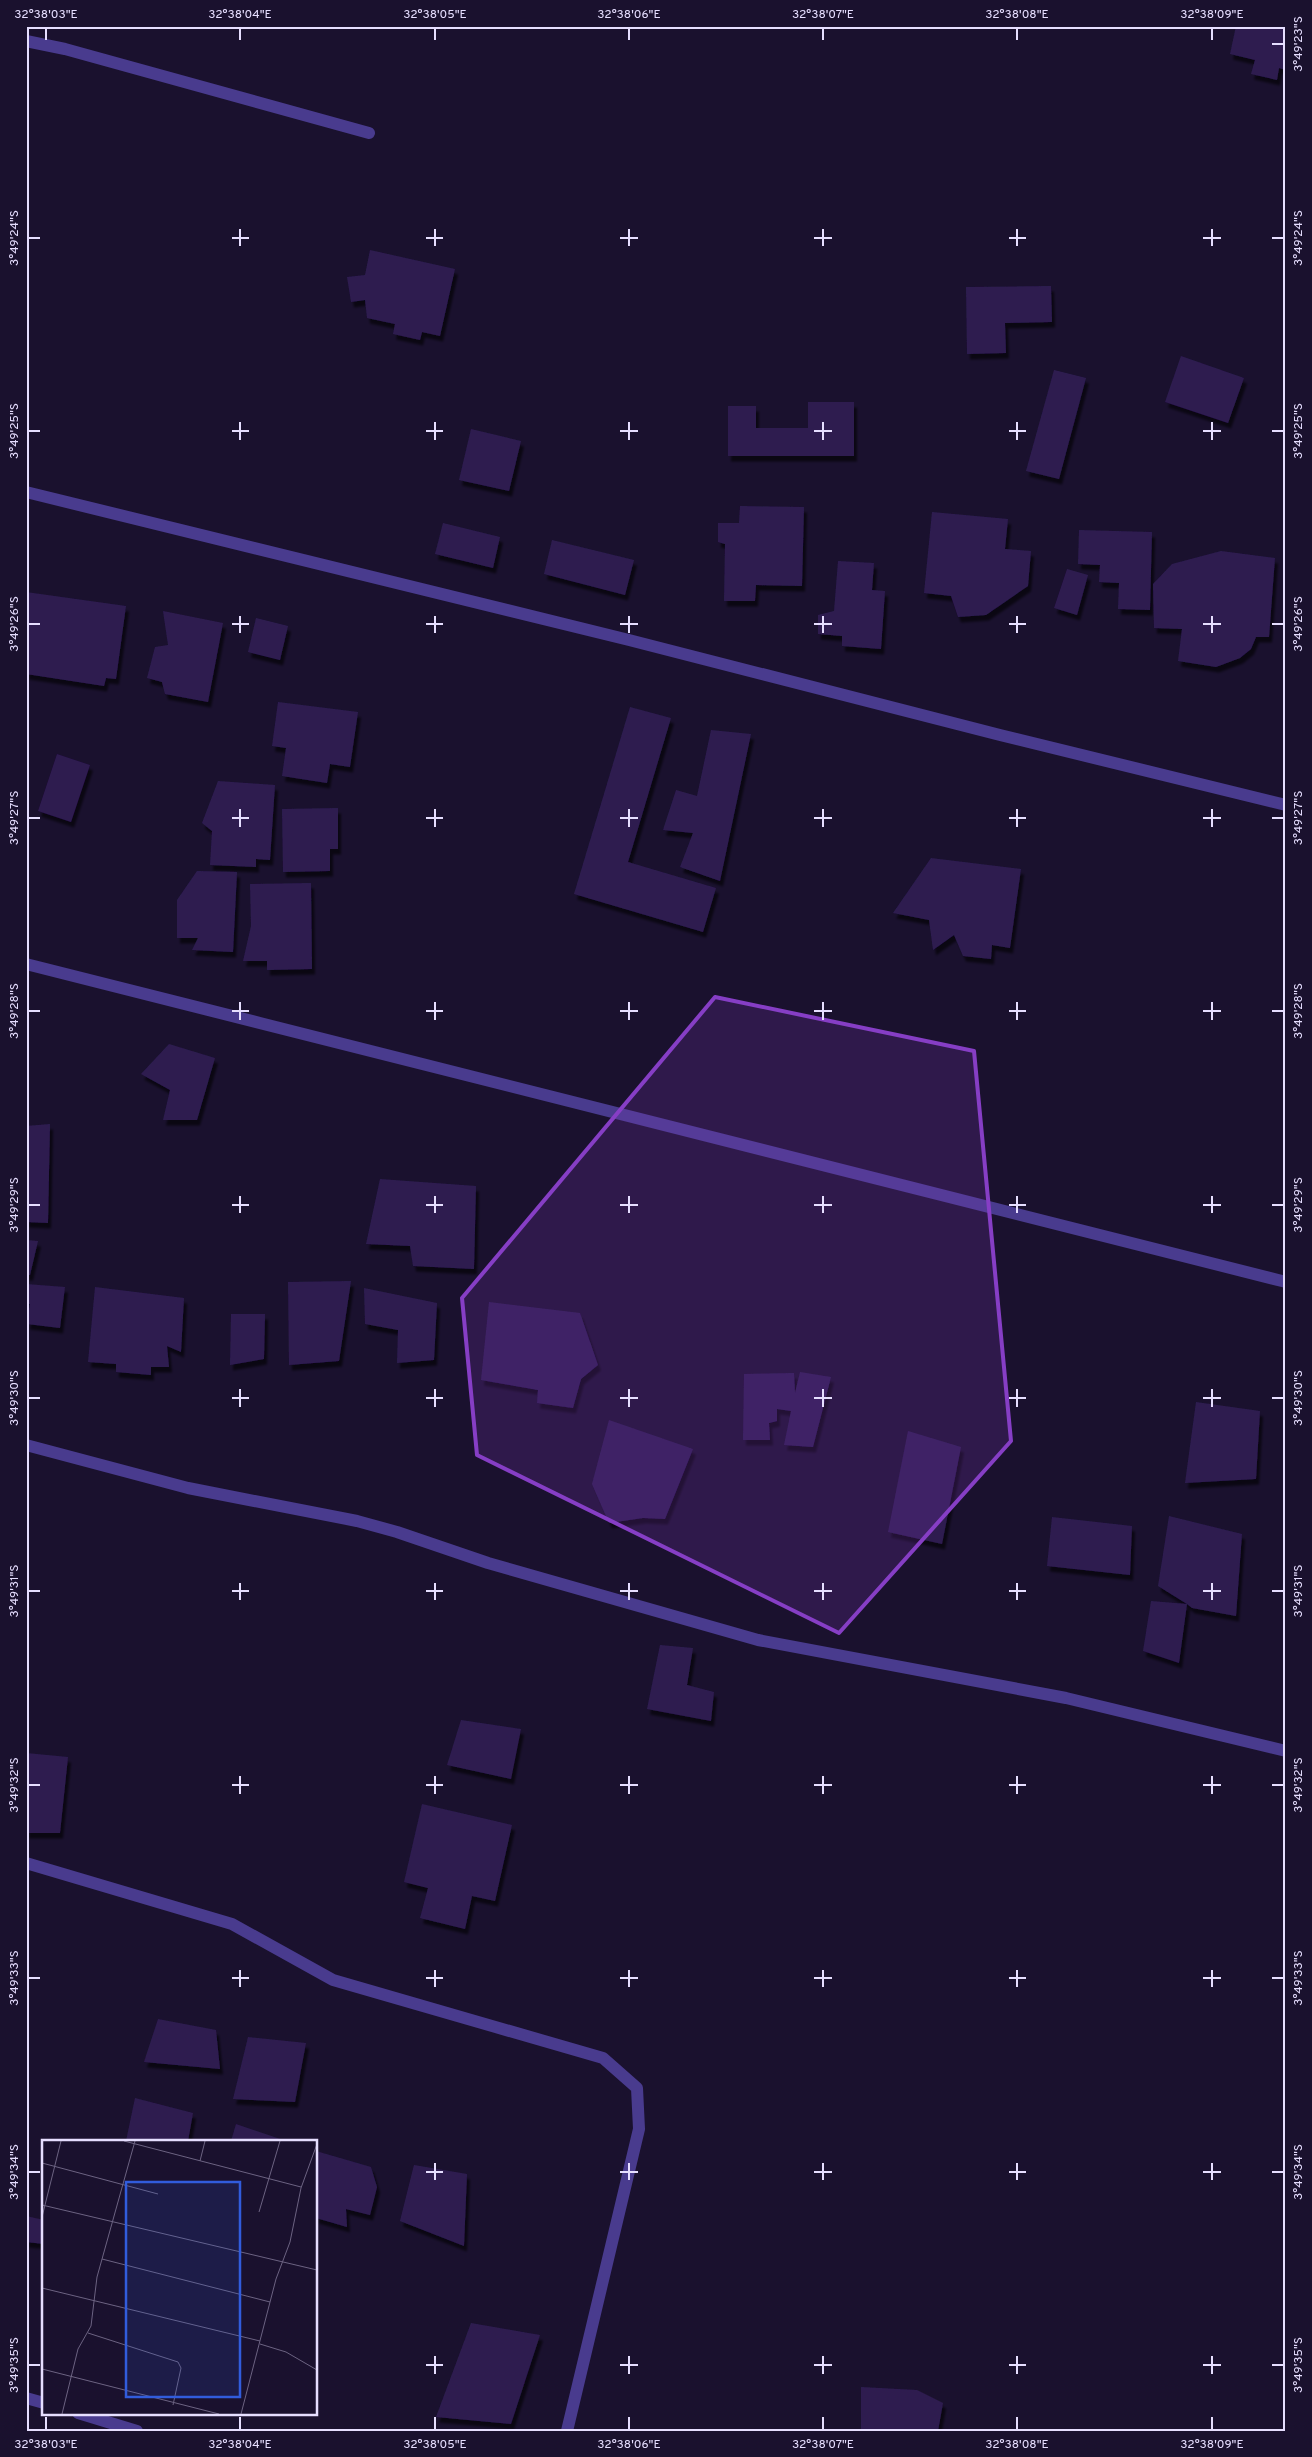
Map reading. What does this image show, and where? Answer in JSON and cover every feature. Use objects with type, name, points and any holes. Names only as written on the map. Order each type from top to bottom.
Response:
[{"type":"street","points":[[26,41],[65,49],[369,133]]},
{"type":"street","points":[[26,492],[619,637],[991,733],[1286,805]]},
{"type":"street","points":[[26,964],[1286,1282]]},
{"type":"street","points":[[26,1445],[188,1488],[357,1521],[397,1532],[488,1563],[758,1640],[1066,1698],[1286,1751]]},
{"type":"street","points":[[26,1863],[232,1924],[333,1980],[603,2058],[637,2088],[639,2129],[567,2431]]},
{"type":"street","points":[[26,2398],[42,2402]]},
{"type":"street","points":[[81,2414],[137,2431]]},
{"type":"highlighted area","points":[[715,997],[974,1051],[1011,1441],[839,1633],[477,1455],[462,1298]]},
{"type":"building","points":[[1236,26],[1286,26],[1286,70],[1279,68],[1277,80],[1251,74],[1255,60],[1230,54]]},
{"type":"building","points":[[370,250],[455,269],[440,336],[422,332],[420,340],[393,334],[395,324],[367,318],[365,300],[351,302],[347,277],[365,275]]},
{"type":"building","points":[[1051,286],[1052,322],[1005,323],[1006,353],[967,354],[966,287]]},
{"type":"building","points":[[1181,356],[1244,378],[1228,423],[1165,402]]},
{"type":"building","points":[[1054,370],[1086,378],[1059,479],[1026,471]]},
{"type":"building","points":[[808,402],[854,402],[854,456],[728,456],[728,406],[756,406],[756,428],[808,428]]},
{"type":"building","points":[[471,429],[521,441],[509,491],[459,480]]},
{"type":"building","points":[[740,506],[804,507],[802,586],[756,585],[755,601],[724,601],[725,544],[718,542],[718,523],[739,523]]},
{"type":"building","points":[[932,512],[1008,519],[1005,549],[1031,551],[1028,586],[986,615],[958,617],[951,596],[924,593]]},
{"type":"building","points":[[443,523],[500,537],[493,568],[435,554]]},
{"type":"building","points":[[1079,530],[1152,532],[1150,610],[1118,609],[1119,583],[1099,582],[1100,565],[1078,564]]},
{"type":"building","points":[[552,540],[634,560],[625,595],[544,574]]},
{"type":"building","points":[[1221,551],[1275,558],[1269,637],[1256,637],[1251,649],[1240,658],[1216,667],[1178,661],[1182,629],[1154,628],[1153,584],[1172,564]]},
{"type":"building","points":[[838,561],[874,563],[872,590],[885,591],[881,649],[842,646],[842,636],[818,634],[818,615],[834,611]]},
{"type":"building","points":[[1067,569],[1088,575],[1077,615],[1054,608]]},
{"type":"building","points":[[26,592],[126,606],[116,679],[106,678],[104,686],[26,674],[28,655],[26,655]]},
{"type":"building","points":[[163,611],[223,623],[208,702],[165,694],[162,682],[147,678],[155,647],[168,645]]},
{"type":"building","points":[[256,618],[288,626],[280,660],[248,652]]},
{"type":"building","points":[[278,702],[358,712],[350,767],[330,764],[327,783],[282,776],[286,748],[272,746]]},
{"type":"building","points":[[630,707],[671,718],[628,862],[716,888],[703,932],[574,894]]},
{"type":"building","points":[[711,730],[751,734],[720,881],[680,867],[693,833],[663,830],[676,790],[697,796]]},
{"type":"building","points":[[57,754],[90,765],[71,822],[38,811]]},
{"type":"building","points":[[218,781],[275,785],[270,860],[256,859],[256,867],[210,865],[212,831],[202,823]]},
{"type":"building","points":[[338,808],[338,849],[330,849],[330,871],[283,872],[282,809]]},
{"type":"building","points":[[931,858],[1021,869],[1010,948],[992,945],[991,959],[963,956],[954,935],[933,950],[929,920],[893,913]]},
{"type":"building","points":[[197,871],[237,872],[233,952],[192,950],[198,938],[177,938],[177,900]]},
{"type":"building","points":[[311,883],[312,969],[267,970],[267,961],[243,961],[251,926],[250,884]]},
{"type":"building","points":[[169,1044],[215,1058],[197,1120],[163,1120],[170,1090],[141,1074]]},
{"type":"building","points":[[50,1124],[48,1223],[26,1222],[26,1126]]},
{"type":"building","points":[[380,1179],[476,1186],[474,1269],[413,1266],[410,1246],[366,1244]]},
{"type":"building","points":[[26,1240],[38,1241],[30,1275],[26,1275]]},
{"type":"building","points":[[351,1281],[339,1361],[289,1365],[288,1282]]},
{"type":"building","points":[[26,1284],[65,1287],[60,1328],[27,1324],[30,1304],[26,1304]]},
{"type":"building","points":[[95,1287],[184,1298],[181,1352],[167,1346],[169,1367],[151,1367],[151,1375],[116,1372],[116,1364],[88,1362]]},
{"type":"building","points":[[364,1288],[437,1303],[434,1360],[397,1363],[398,1330],[365,1324]]},
{"type":"building","points":[[489,1302],[580,1313],[598,1365],[581,1379],[573,1408],[537,1403],[538,1390],[481,1380]]},
{"type":"building","points":[[231,1314],[265,1314],[264,1359],[230,1365]]},
{"type":"building","points":[[800,1372],[831,1377],[813,1447],[784,1445],[791,1411],[777,1409],[777,1421],[769,1423],[770,1440],[743,1440],[744,1374],[794,1373],[795,1393]]},
{"type":"building","points":[[1196,1402],[1260,1411],[1256,1479],[1185,1483]]},
{"type":"building","points":[[609,1420],[693,1449],[665,1519],[643,1518],[609,1523],[592,1484]]},
{"type":"building","points":[[908,1431],[961,1447],[942,1544],[888,1532]]},
{"type":"building","points":[[1169,1516],[1242,1534],[1236,1616],[1192,1608],[1158,1586]]},
{"type":"building","points":[[1052,1517],[1132,1526],[1130,1575],[1047,1566]]},
{"type":"building","points":[[1151,1601],[1187,1604],[1179,1663],[1143,1651]]},
{"type":"building","points":[[660,1645],[693,1648],[687,1685],[714,1692],[711,1721],[647,1709]]},
{"type":"building","points":[[461,1720],[521,1729],[511,1779],[447,1765]]},
{"type":"building","points":[[26,1753],[68,1757],[60,1833],[26,1833]]},
{"type":"building","points":[[422,1804],[512,1825],[495,1901],[472,1896],[465,1929],[420,1918],[428,1888],[404,1882]]},
{"type":"building","points":[[158,2019],[216,2030],[220,2069],[144,2062]]},
{"type":"building","points":[[248,2037],[306,2043],[295,2102],[233,2099]]},
{"type":"building","points":[[135,2098],[193,2113],[188,2140],[126,2140]]},
{"type":"building","points":[[236,2124],[283,2140],[231,2140]]},
{"type":"building","points":[[318,2152],[371,2167],[377,2187],[370,2215],[346,2209],[347,2227],[318,2219]]},
{"type":"building","points":[[414,2165],[467,2174],[464,2246],[400,2221]]},
{"type":"building","points":[[26,2216],[42,2220],[42,2244],[26,2242]]},
{"type":"building","points":[[471,2323],[540,2335],[511,2424],[436,2417]]},
{"type":"building","points":[[861,2387],[917,2390],[943,2403],[938,2431],[861,2431]]}]
